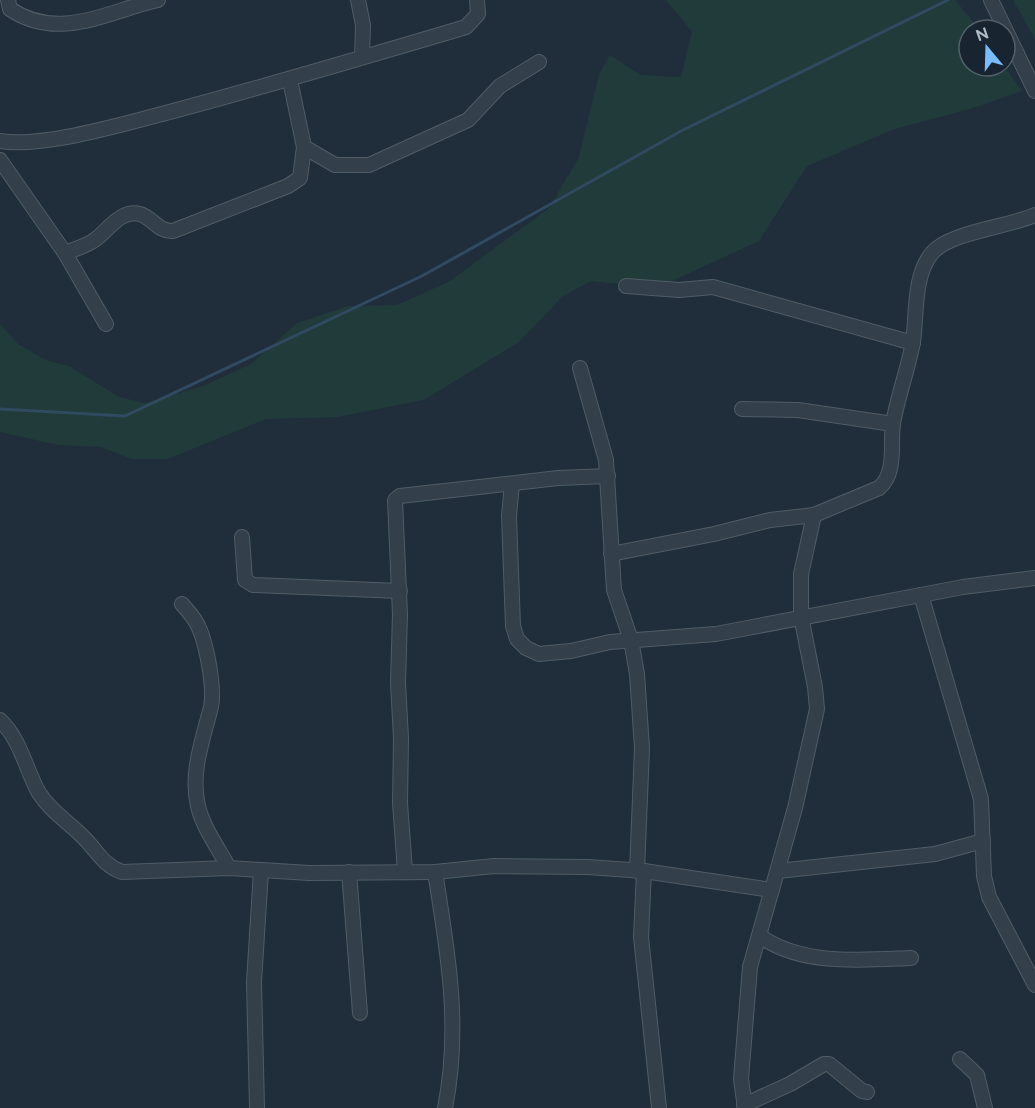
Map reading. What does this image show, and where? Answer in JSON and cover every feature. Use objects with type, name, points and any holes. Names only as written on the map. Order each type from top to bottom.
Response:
[{"type":"street","points":[[8,0],[10,9],[20,16],[51,25],[76,24],[158,0]]},
{"type":"street","points":[[358,0],[363,25],[362,57]]},
{"type":"street","points":[[0,141],[20,142],[99,130],[290,80],[466,27],[478,14],[477,0]]},
{"type":"street","points":[[991,0],[1035,91]]},
{"type":"street","points":[[304,147],[326,162],[335,165],[369,165],[468,120],[500,86],[539,62]]},
{"type":"street","points":[[65,254],[95,240],[117,219],[129,214],[140,214],[166,231],[173,231],[288,186],[300,178],[304,147],[290,80]]},
{"type":"street","points":[[0,160],[65,254],[106,324]]},
{"type":"street","points":[[611,554],[714,534],[770,520],[814,514],[870,493],[884,484],[890,469],[893,424],[913,343],[916,303],[925,264],[941,245],[1035,215]]},
{"type":"street","points":[[626,286],[680,290],[713,287],[913,343]]},
{"type":"street","points":[[580,368],[606,460],[614,590],[631,640],[637,674],[642,748],[641,937],[659,1108]]},
{"type":"street","points":[[742,409],[798,410],[893,424]]},
{"type":"street","points":[[405,871],[398,682],[400,591],[394,502],[397,498],[512,484],[608,476]]},
{"type":"street","points":[[512,484],[509,516],[512,615],[518,639],[526,648],[539,654],[631,640],[716,634],[801,616],[1035,578]]},
{"type":"street","points":[[814,514],[801,574],[801,616],[816,687],[817,709],[795,808],[750,967],[741,1079],[744,1107],[824,1064],[829,1064],[867,1092]]},
{"type":"street","points":[[242,537],[245,580],[253,585],[400,591]]},
{"type":"street","points":[[921,595],[981,799],[984,876],[989,897],[1035,985]]},
{"type":"street","points":[[182,604],[196,621],[204,639],[212,691],[211,704],[200,744],[196,785],[198,807],[230,868]]},
{"type":"street","points":[[0,720],[16,740],[39,792],[50,808],[86,839],[109,867],[122,872],[230,868],[261,871],[435,872],[494,866],[640,871],[772,890]]},
{"type":"street","points":[[778,871],[935,854],[983,841]]},
{"type":"street","points":[[257,1108],[254,982],[261,871]]},
{"type":"street","points":[[349,872],[360,1013]]},
{"type":"street","points":[[435,872],[454,1018],[454,1057],[445,1108]]},
{"type":"street","points":[[760,936],[775,947],[798,954],[866,960],[911,958]]},
{"type":"street","points":[[960,1059],[971,1066],[976,1075],[985,1108]]},
{"type":"green space","points":[[666,0],[955,0],[970,18],[957,18],[957,78],[1013,78],[1022,91],[970,109],[895,129],[807,166],[759,241],[657,288],[591,281],[563,296],[519,342],[424,400],[337,417],[266,419],[168,459],[132,459],[101,447],[58,445],[0,432],[0,324],[18,344],[46,360],[69,366],[119,397],[145,403],[203,386],[251,364],[297,323],[348,306],[397,305],[450,281],[549,208],[579,157],[599,74],[610,55],[640,75],[681,77],[692,32]]},
{"type":"green space","points":[[1013,0],[1035,0],[1035,39]]},
{"type":"waterway","points":[[0,409],[125,416],[422,276],[683,130],[948,0]]}]
